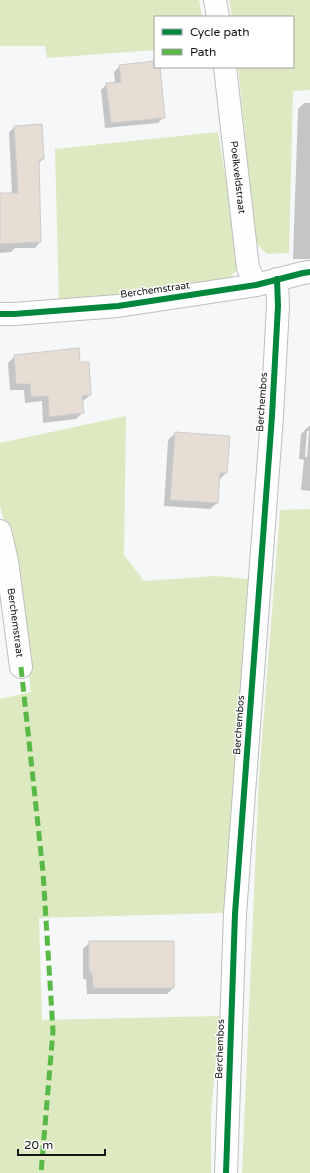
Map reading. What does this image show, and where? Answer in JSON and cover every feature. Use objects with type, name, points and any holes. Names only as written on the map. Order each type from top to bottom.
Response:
[{"type":"street","points":[[215,0],[218,16]]},
{"type":"street","name":"Poelkveldstraat","points":[[225,68],[248,268],[256,285]]},
{"type":"street","name":"Berchemstraat","points":[[0,314],[118,306],[256,285],[310,272]]},
{"type":"street","name":"Berchembos","points":[[226,1173],[236,914],[272,416],[278,306],[277,279]]},
{"type":"street","name":"Berchemstraat","points":[[0,531],[7,561],[21,667]]},
{"type":"green space","points":[[0,0],[199,0],[202,16],[154,16],[154,50],[47,58],[45,46],[0,46]]},
{"type":"green space","points":[[229,0],[310,0],[310,90],[293,91],[289,253],[267,254],[258,245],[255,234],[238,68],[294,68],[294,16],[232,16]]},
{"type":"green space","points":[[218,132],[238,254],[236,271],[225,282],[59,304],[55,149]]},
{"type":"green space","points":[[126,416],[124,555],[144,581],[216,576],[249,579],[225,913],[39,918],[42,1020],[220,1016],[211,1113],[211,1173],[0,1173],[0,699],[31,692],[13,554],[0,506],[0,443]]},
{"type":"green space","points":[[310,509],[310,1173],[242,1173],[259,777],[280,510]]},
{"type":"building","points":[[154,61],[154,68],[160,68],[165,118],[111,123],[106,83],[121,82],[119,65]]},
{"type":"building","points":[[42,124],[44,159],[39,160],[41,242],[0,244],[0,193],[18,193],[14,126]]},
{"type":"building","points":[[79,348],[80,362],[89,362],[91,395],[82,396],[84,413],[49,417],[48,396],[31,397],[30,384],[16,384],[14,355]]},
{"type":"building","points":[[175,432],[230,436],[227,473],[220,473],[218,503],[170,500]]},
{"type":"building","points":[[89,941],[174,941],[174,988],[93,988],[92,973],[89,972]]},
{"type":"marked path","points":[[21,667],[43,872],[53,1031],[41,1173]]},
{"type":"cycle path","points":[[0,314],[118,306],[256,285],[310,272]]},
{"type":"cycle path","points":[[226,1173],[235,914],[272,416],[278,306],[277,279]]}]
